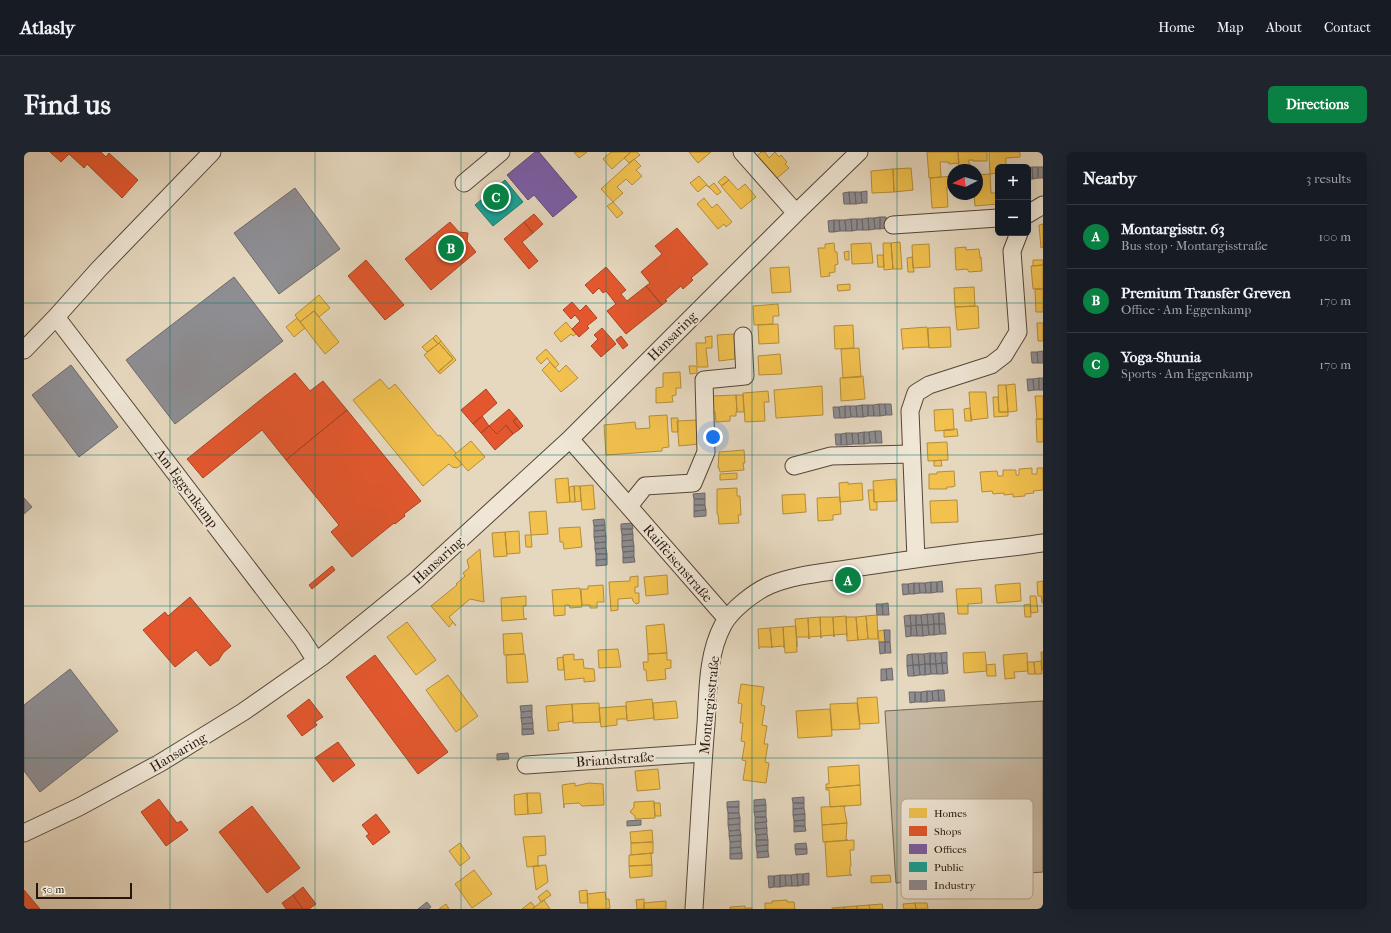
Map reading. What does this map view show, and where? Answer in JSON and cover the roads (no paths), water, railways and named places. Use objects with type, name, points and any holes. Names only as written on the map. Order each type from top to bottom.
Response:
[{"type":"street","points":[[24,350],[98,270],[212,152]]},
{"type":"street","points":[[464,183],[501,152]]},
{"type":"street","points":[[742,152],[796,213]]},
{"type":"street","name":"Hansaring","points":[[24,833],[79,807],[160,763],[243,712],[316,661],[415,581],[570,438],[859,152]]},
{"type":"street","points":[[1031,212],[1043,205]]},
{"type":"street","points":[[893,225],[995,218]]},
{"type":"street","points":[[916,559],[910,411],[916,393],[929,385],[991,365],[1004,355],[1018,332],[1012,250],[1018,236]]},
{"type":"street","name":"Am Eggenkamp","points":[[56,316],[297,633],[316,661]]},
{"type":"street","points":[[629,506],[645,486],[693,483],[706,452],[704,380],[745,376],[743,336]]},
{"type":"street","name":"Raiffeisenstraße","points":[[570,438],[727,619]]},
{"type":"street","points":[[794,466],[831,456],[911,454]]},
{"type":"street","name":"Montargisstraße","points":[[694,909],[703,753],[712,660],[717,639],[727,619],[740,605],[769,585],[802,576],[916,559],[1043,543]]},
{"type":"street","name":"Briandstraße","points":[[526,766],[703,753]]},
{"type":"place","name":"Yoga-Shunia","points":[[496,197]]},
{"type":"place","name":"Premium Transfer Greven","points":[[451,248]]},
{"type":"place","name":"Montargisstr. 63","points":[[848,580]]}]
